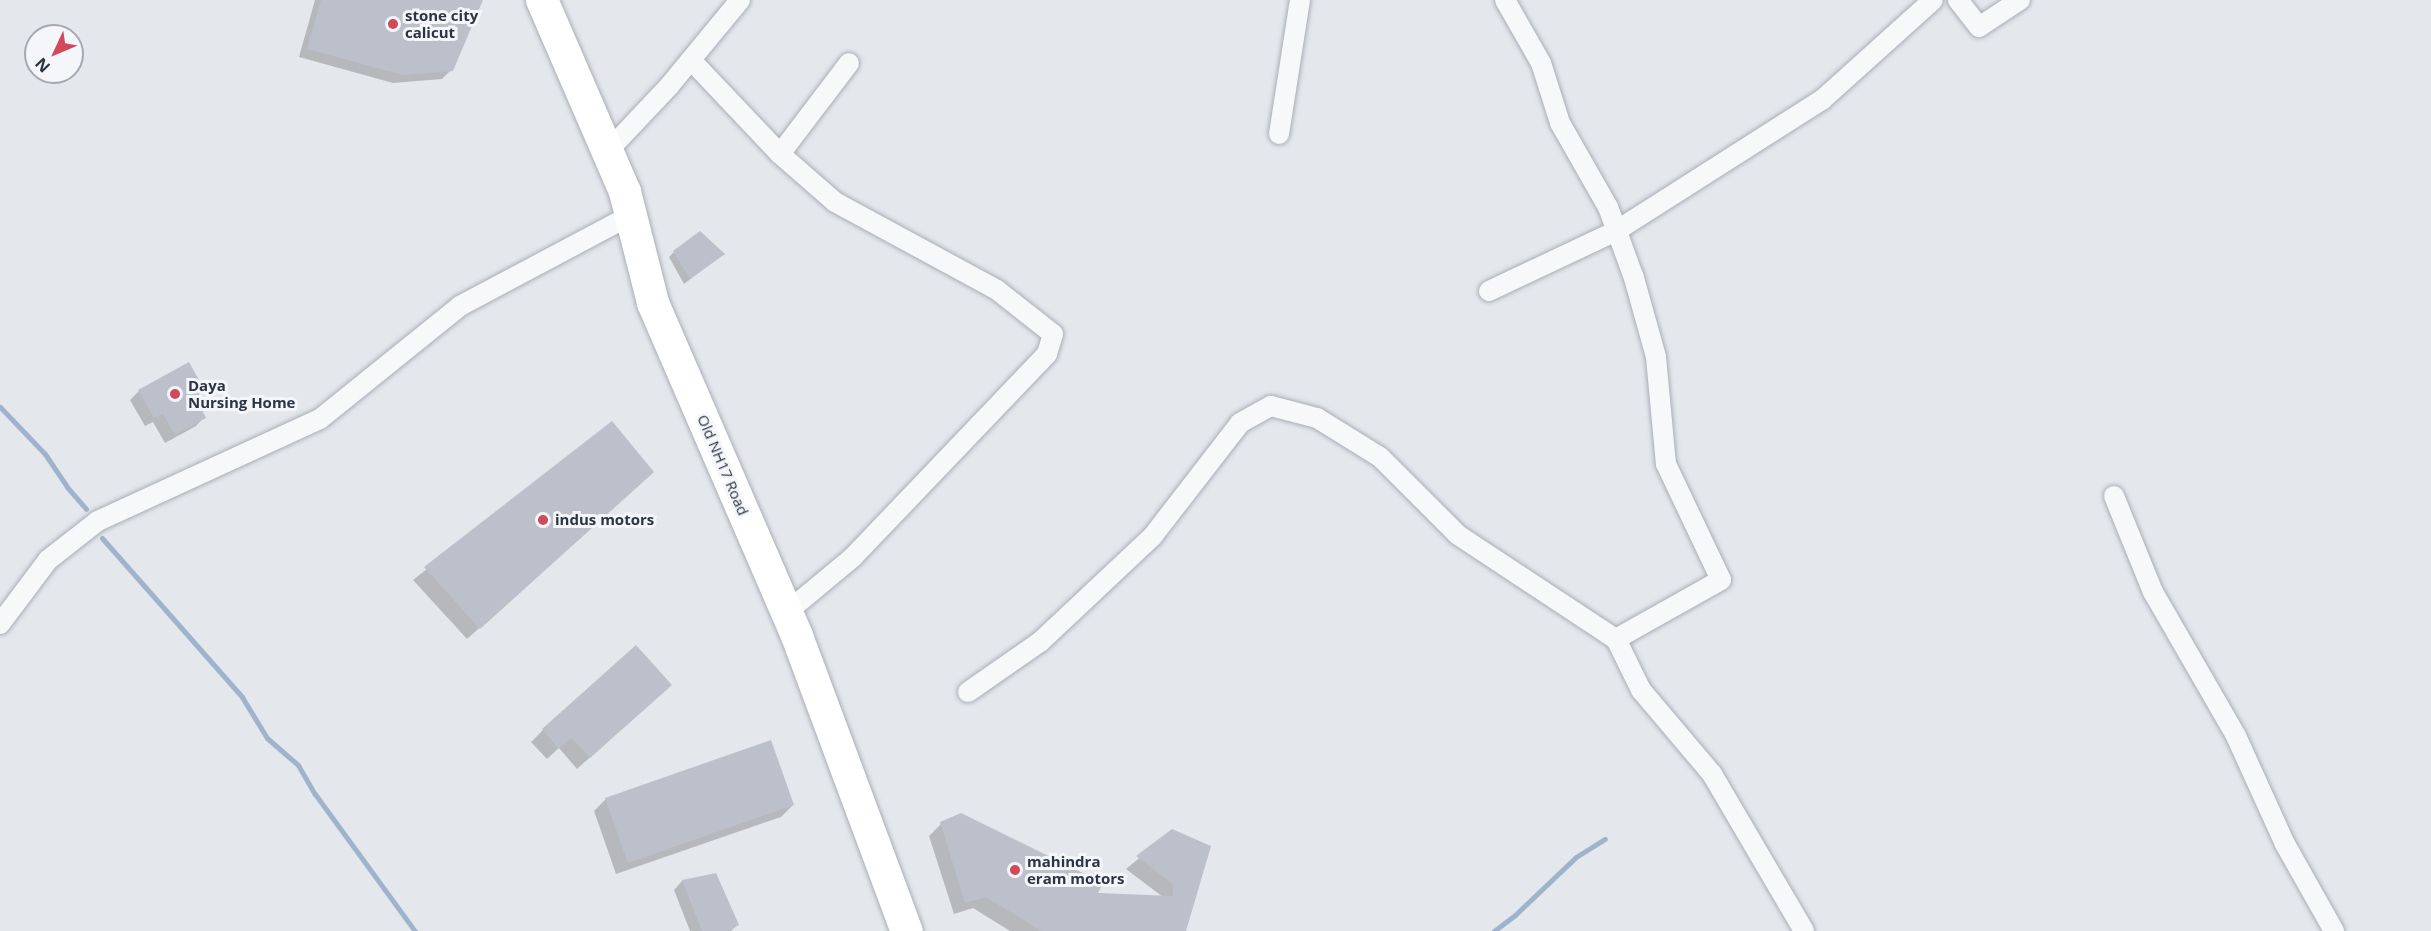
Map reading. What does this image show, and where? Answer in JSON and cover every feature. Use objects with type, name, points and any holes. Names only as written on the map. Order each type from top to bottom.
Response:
[{"type":"main road","name":"Old NH17 Road","points":[[542,0],[606,153],[625,192],[653,303],[787,612],[907,931]]},
{"type":"street","points":[[606,153],[691,60],[740,0]]},
{"type":"street","points":[[1279,134],[1299,0]]},
{"type":"street","points":[[1505,0],[1541,63],[1560,123],[1608,207],[1634,278],[1656,357],[1666,464],[1722,580],[1616,639]]},
{"type":"street","points":[[1489,291],[1616,231],[1822,100],[1933,0]]},
{"type":"street","points":[[1958,0],[1979,27],[2020,0]]},
{"type":"street","points":[[691,60],[780,153],[835,202],[997,290],[1053,334],[1047,354],[852,558],[787,612]]},
{"type":"street","points":[[780,153],[849,63]]},
{"type":"street","points":[[0,624],[48,560],[98,521],[320,420],[460,306],[631,215]]},
{"type":"street","points":[[968,692],[1040,642],[1152,537],[1240,423],[1271,406],[1317,418],[1380,457],[1458,535],[1616,639],[1641,690],[1712,774],[1804,931]]},
{"type":"street","points":[[2114,496],[2153,592],[2236,736],[2285,844],[2334,931]]},
{"type":"building","name":"stone city calicut","points":[[321,0],[483,0],[453,71],[403,75],[307,49]]},
{"type":"building","points":[[700,231],[725,254],[690,279],[673,251]]},
{"type":"building","points":[[189,362],[205,391],[195,396],[206,418],[175,435],[163,414],[154,418],[138,390]]},
{"type":"building","name":"indus motors","points":[[612,421],[654,472],[480,629],[424,567]]},
{"type":"building","points":[[636,645],[672,685],[590,758],[571,738],[559,749],[542,729]]},
{"type":"building","points":[[771,740],[794,805],[628,863],[605,798]]},
{"type":"building","name":"mahindra eram motors","points":[[961,813],[1103,883],[1098,893],[1173,896],[1173,884],[1136,856],[1172,829],[1211,846],[1186,931],[1041,931],[986,897],[965,903],[940,822]]},
{"type":"building","points":[[716,873],[739,925],[728,931],[702,931],[682,880]]},
{"type":"waterway","points":[[0,407],[45,454],[67,487],[86,509]]},
{"type":"waterway","points":[[102,538],[242,697],[267,738],[298,765],[315,794],[415,931]]},
{"type":"waterway","points":[[1494,931],[1515,915],[1576,857],[1605,839]]},
{"type":"place","name":"stone city calicut","points":[[393,24]]},
{"type":"place","name":"Daya Nursing Home","points":[[175,394]]},
{"type":"place","name":"indus motors","points":[[543,520]]},
{"type":"place","name":"mahindra eram motors","points":[[1015,870]]}]
